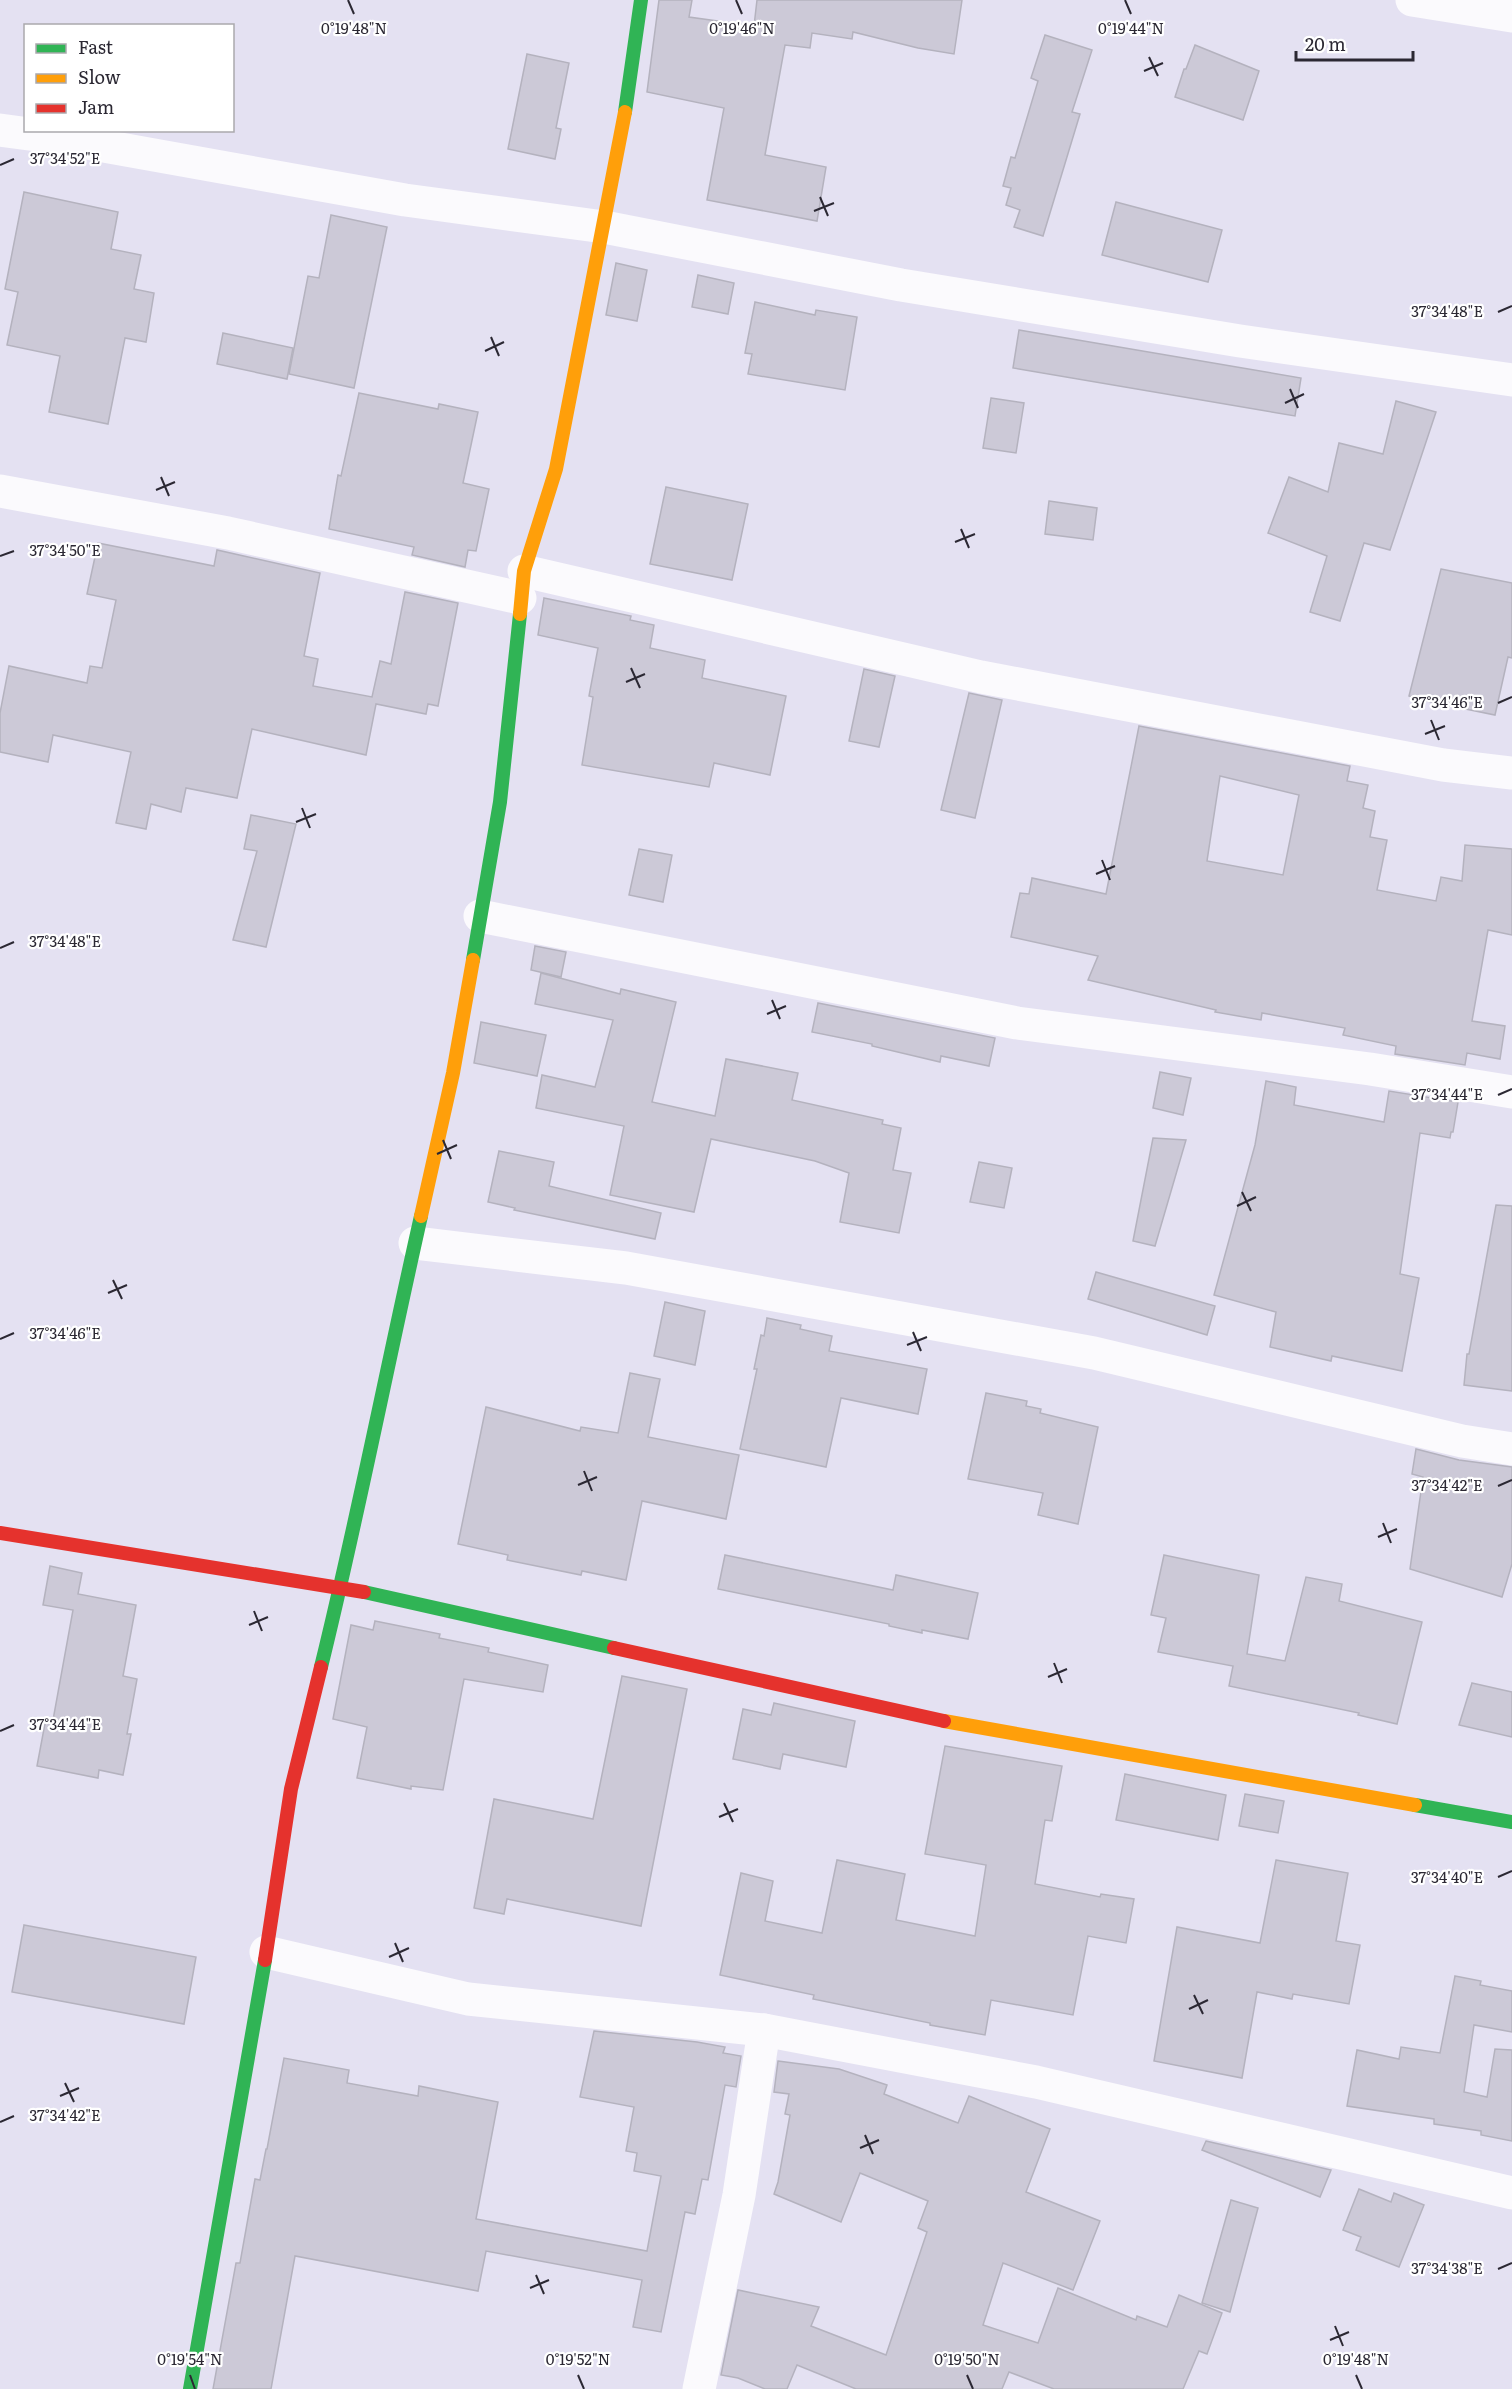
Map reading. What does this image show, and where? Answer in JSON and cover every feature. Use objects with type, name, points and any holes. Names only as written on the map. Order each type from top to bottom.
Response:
[{"type":"street","points":[[190,2389],[266,1952],[291,1789],[341,1587],[453,1073],[500,802],[522,585],[556,469],[621,141],[641,0]]},
{"type":"street","points":[[1412,0],[1512,16]]},
{"type":"street","points":[[0,130],[71,140],[405,200],[604,227],[900,285],[1240,341],[1512,380]]},
{"type":"street","points":[[0,491],[522,585],[981,677],[1443,765],[1512,773]]},
{"type":"street","points":[[480,916],[1017,1023],[1370,1069],[1512,1092]]},
{"type":"street","points":[[415,1243],[626,1268],[1094,1353],[1462,1441],[1512,1449]]},
{"type":"street","points":[[0,1533],[341,1587],[965,1726],[1512,1822]]},
{"type":"street","points":[[266,1952],[468,1999],[764,2030],[1036,2082],[1512,2193]]},
{"type":"street","points":[[699,2389],[739,2194],[764,2030]]},
{"type":"building","points":[[659,0],[692,0],[689,17],[754,26],[757,0],[962,0],[954,54],[853,32],[852,39],[812,33],[810,48],[785,45],[765,155],[826,167],[817,221],[707,200],[724,108],[647,92]]},
{"type":"building","points":[[1045,35],[1092,50],[1072,112],[1080,114],[1043,236],[1014,227],[1020,210],[1006,205],[1011,188],[1003,186],[1011,157],[1015,158],[1038,81],[1031,78]]},
{"type":"building","points":[[1195,45],[1259,71],[1243,120],[1175,97]]},
{"type":"building","points":[[527,54],[569,63],[556,128],[561,129],[555,159],[508,149]]},
{"type":"building","points":[[24,192],[118,212],[111,249],[141,255],[134,289],[154,293],[146,342],[125,338],[108,424],[49,412],[60,356],[7,345],[18,292],[5,289]]},
{"type":"building","points":[[1116,202],[1222,230],[1208,282],[1102,255]]},
{"type":"building","points":[[331,215],[387,227],[354,388],[289,374],[308,276],[319,278]]},
{"type":"building","points":[[616,263],[647,270],[637,321],[606,315]]},
{"type":"building","points":[[698,275],[734,283],[728,314],[692,307]]},
{"type":"building","points":[[755,302],[815,315],[816,310],[857,317],[845,390],[748,374],[752,354],[745,353]]},
{"type":"building","points":[[1019,330],[1301,378],[1295,416],[1013,368]]},
{"type":"building","points":[[223,333],[293,348],[287,379],[217,364]]},
{"type":"building","points":[[359,393],[438,409],[439,404],[478,412],[463,483],[489,489],[476,551],[468,550],[465,567],[412,555],[414,547],[329,529],[338,475],[341,476]]},
{"type":"building","points":[[991,398],[1024,403],[1016,453],[983,448]]},
{"type":"building","points":[[1396,401],[1436,412],[1390,550],[1364,543],[1340,621],[1310,612],[1327,556],[1268,533],[1289,477],[1328,492],[1339,443],[1383,454]]},
{"type":"building","points":[[666,487],[748,504],[732,580],[650,564]]},
{"type":"building","points":[[1049,501],[1097,508],[1093,540],[1045,534]]},
{"type":"building","points":[[98,543],[214,566],[217,550],[320,573],[304,656],[318,659],[313,686],[372,697],[380,661],[391,664],[405,592],[458,603],[438,706],[428,704],[426,714],[376,704],[366,755],[252,729],[237,798],[186,788],[181,812],[151,804],[146,829],[116,823],[131,752],[53,735],[48,762],[0,752],[0,713],[9,666],[87,683],[90,666],[102,668],[116,600],[87,594]]},
{"type":"building","points":[[1441,569],[1512,583],[1512,658],[1508,657],[1495,715],[1409,696]]},
{"type":"building","points":[[544,598],[631,616],[630,620],[654,625],[650,648],[705,660],[702,678],[786,696],[770,775],[714,763],[709,787],[582,765],[593,697],[589,696],[598,648],[538,635]]},
{"type":"building","points":[[864,669],[895,676],[879,747],[849,741]]},
{"type":"building","points":[[969,693],[1002,700],[975,818],[941,810]]},
{"type":"building","points":[[1139,726],[1350,766],[1347,781],[1368,785],[1363,808],[1375,811],[1370,837],[1387,840],[1377,890],[1436,901],[1441,877],[1462,881],[1465,845],[1512,849],[1512,935],[1488,930],[1472,1021],[1505,1026],[1500,1059],[1467,1053],[1465,1065],[1395,1054],[1396,1046],[1343,1035],[1345,1028],[1262,1013],[1261,1020],[1215,1012],[1216,1010],[1088,980],[1098,956],[1011,937],[1020,893],[1029,894],[1032,878],[1106,894]],"holes":[[[1220,776],[1299,795],[1283,875],[1207,861]]]},
{"type":"building","points":[[251,815],[296,824],[266,947],[233,940],[257,851],[244,849]]},
{"type":"building","points":[[639,849],[672,855],[663,902],[629,895]]},
{"type":"building","points":[[535,946],[566,952],[561,977],[531,970]]},
{"type":"building","points":[[541,973],[620,994],[621,989],[676,1002],[652,1102],[715,1116],[726,1059],[798,1073],[792,1100],[883,1120],[882,1124],[901,1128],[893,1170],[911,1173],[899,1233],[840,1222],[849,1173],[815,1161],[711,1139],[694,1212],[610,1195],[624,1126],[536,1108],[542,1075],[595,1087],[613,1020],[535,1004]]},
{"type":"building","points":[[818,1003],[995,1038],[989,1066],[941,1056],[940,1062],[872,1046],[872,1044],[812,1032]]},
{"type":"building","points":[[481,1022],[546,1035],[537,1076],[474,1063]]},
{"type":"building","points":[[1160,1072],[1191,1078],[1183,1115],[1153,1108]]},
{"type":"building","points":[[1266,1081],[1296,1087],[1294,1105],[1384,1122],[1389,1091],[1458,1102],[1450,1138],[1420,1133],[1400,1274],[1419,1278],[1402,1371],[1332,1356],[1331,1361],[1270,1347],[1276,1312],[1214,1295],[1255,1145]]},
{"type":"building","points":[[1153,1138],[1186,1140],[1155,1246],[1133,1241]]},
{"type":"building","points":[[499,1151],[554,1162],[549,1186],[661,1213],[655,1239],[514,1210],[515,1208],[488,1202]]},
{"type":"building","points":[[979,1162],[1012,1168],[1004,1208],[970,1202]]},
{"type":"building","points":[[1496,1205],[1512,1206],[1512,1391],[1464,1385],[1467,1354],[1469,1354]]},
{"type":"building","points":[[1096,1272],[1215,1306],[1207,1335],[1088,1299]]},
{"type":"building","points":[[665,1302],[705,1311],[695,1365],[654,1356]]},
{"type":"building","points":[[767,1318],[801,1325],[800,1329],[832,1336],[829,1351],[927,1369],[918,1414],[841,1398],[826,1467],[740,1449],[757,1369],[754,1369],[761,1335],[764,1336]]},
{"type":"building","points":[[630,1373],[660,1379],[648,1437],[739,1455],[726,1519],[642,1501],[626,1580],[582,1571],[581,1575],[507,1560],[508,1555],[458,1544],[486,1407],[580,1431],[581,1427],[618,1433]]},
{"type":"building","points":[[986,1393],[1027,1401],[1026,1406],[1041,1409],[1040,1413],[1098,1427],[1078,1524],[1038,1515],[1043,1493],[968,1479]]},
{"type":"building","points":[[1416,1449],[1459,1460],[1512,1467],[1512,1564],[1502,1597],[1410,1569],[1423,1477],[1412,1474]]},
{"type":"building","points":[[725,1555],[893,1590],[896,1575],[978,1593],[968,1639],[922,1630],[922,1633],[889,1626],[889,1624],[718,1589]]},
{"type":"building","points":[[1164,1555],[1259,1575],[1247,1654],[1285,1661],[1306,1577],[1342,1584],[1339,1601],[1422,1622],[1397,1724],[1358,1715],[1359,1713],[1229,1686],[1233,1666],[1158,1652],[1166,1618],[1151,1615]]},
{"type":"building","points":[[50,1566],[82,1573],[78,1594],[136,1605],[123,1676],[137,1679],[127,1734],[131,1734],[123,1775],[99,1770],[98,1778],[37,1766],[46,1718],[53,1720],[73,1610],[43,1605]]},
{"type":"building","points":[[375,1621],[440,1634],[439,1638],[489,1648],[488,1652],[548,1665],[543,1692],[464,1679],[443,1790],[411,1786],[411,1789],[357,1778],[367,1727],[333,1719],[351,1625],[373,1630]]},
{"type":"building","points":[[622,1676],[687,1689],[641,1926],[507,1899],[504,1914],[474,1908],[494,1799],[593,1819]]},
{"type":"building","points":[[1472,1683],[1512,1692],[1512,1737],[1459,1725]]},
{"type":"building","points":[[774,1703],[855,1721],[846,1767],[783,1754],[780,1769],[733,1759],[743,1709],[771,1715]]},
{"type":"building","points":[[945,1746],[1062,1766],[1052,1821],[1045,1820],[1035,1884],[1100,1897],[1101,1894],[1134,1899],[1126,1943],[1088,1936],[1073,2015],[991,2000],[985,2035],[813,1999],[814,1995],[720,1975],[741,1873],[773,1881],[765,1921],[822,1933],[837,1860],[905,1874],[896,1920],[975,1936],[986,1865],[925,1854]]},
{"type":"building","points":[[1125,1774],[1226,1795],[1218,1840],[1116,1820]]},
{"type":"building","points":[[1245,1794],[1284,1801],[1278,1833],[1239,1826]]},
{"type":"building","points":[[1276,1860],[1348,1873],[1336,1941],[1360,1945],[1349,2004],[1293,1994],[1292,1999],[1257,1992],[1242,2078],[1154,2061],[1177,1927],[1260,1943]]},
{"type":"building","points":[[24,1925],[196,1957],[184,2024],[12,1992]]},
{"type":"building","points":[[1455,1976],[1481,1981],[1480,1985],[1512,1991],[1512,2032],[1474,2025],[1464,2092],[1487,2097],[1495,2049],[1512,2050],[1512,2141],[1481,2135],[1481,2131],[1434,2124],[1434,2119],[1347,2106],[1357,2050],[1399,2059],[1401,2047],[1440,2053]]},
{"type":"building","points":[[594,2031],[697,2042],[725,2047],[723,2053],[741,2056],[736,2087],[725,2085],[708,2180],[702,2179],[695,2214],[685,2212],[661,2332],[633,2327],[642,2280],[486,2251],[478,2291],[295,2256],[271,2389],[213,2389],[236,2263],[240,2263],[255,2179],[260,2180],[284,2058],[349,2070],[347,2083],[418,2096],[419,2086],[498,2102],[476,2219],[647,2251],[661,2176],[634,2171],[637,2153],[626,2151],[634,2107],[580,2097]]},
{"type":"building","points":[[778,2061],[839,2069],[887,2085],[884,2094],[958,2123],[969,2096],[1050,2129],[1026,2192],[1100,2221],[1073,2290],[1003,2263],[983,2325],[1038,2343],[1058,2288],[1136,2320],[1137,2316],[1167,2327],[1179,2295],[1222,2313],[1207,2354],[1199,2351],[1183,2389],[1054,2389],[1009,2372],[1002,2389],[856,2389],[797,2365],[787,2389],[765,2389],[738,2378],[721,2375],[738,2290],[819,2307],[811,2326],[886,2355],[927,2232],[918,2228],[928,2201],[860,2173],[841,2222],[774,2194],[790,2115],[785,2114],[789,2094],[774,2092]]},
{"type":"building","points":[[1206,2141],[1331,2170],[1320,2197],[1202,2150]]},
{"type":"building","points":[[1359,2189],[1391,2202],[1394,2193],[1424,2205],[1399,2267],[1356,2250],[1361,2237],[1343,2230]]},
{"type":"building","points":[[1231,2200],[1258,2208],[1230,2312],[1202,2303]]},
{"type":"traffic: fast","points":[[625,112],[641,0]]},
{"type":"traffic: fast","points":[[473,960],[500,802],[520,614]]},
{"type":"traffic: fast","points":[[321,1667],[421,1216]]},
{"type":"traffic: fast","points":[[364,1592],[614,1648]]},
{"type":"traffic: fast","points":[[1415,1805],[1512,1822]]},
{"type":"traffic: fast","points":[[190,2389],[265,1960]]},
{"type":"traffic: slow","points":[[520,614],[524,571],[556,469],[625,112]]},
{"type":"traffic: slow","points":[[421,1216],[453,1073],[473,960]]},
{"type":"traffic: slow","points":[[944,1721],[1415,1805]]},
{"type":"traffic: jam","points":[[0,1533],[364,1592]]},
{"type":"traffic: jam","points":[[614,1648],[944,1721]]},
{"type":"traffic: jam","points":[[265,1960],[291,1789],[321,1667]]}]
